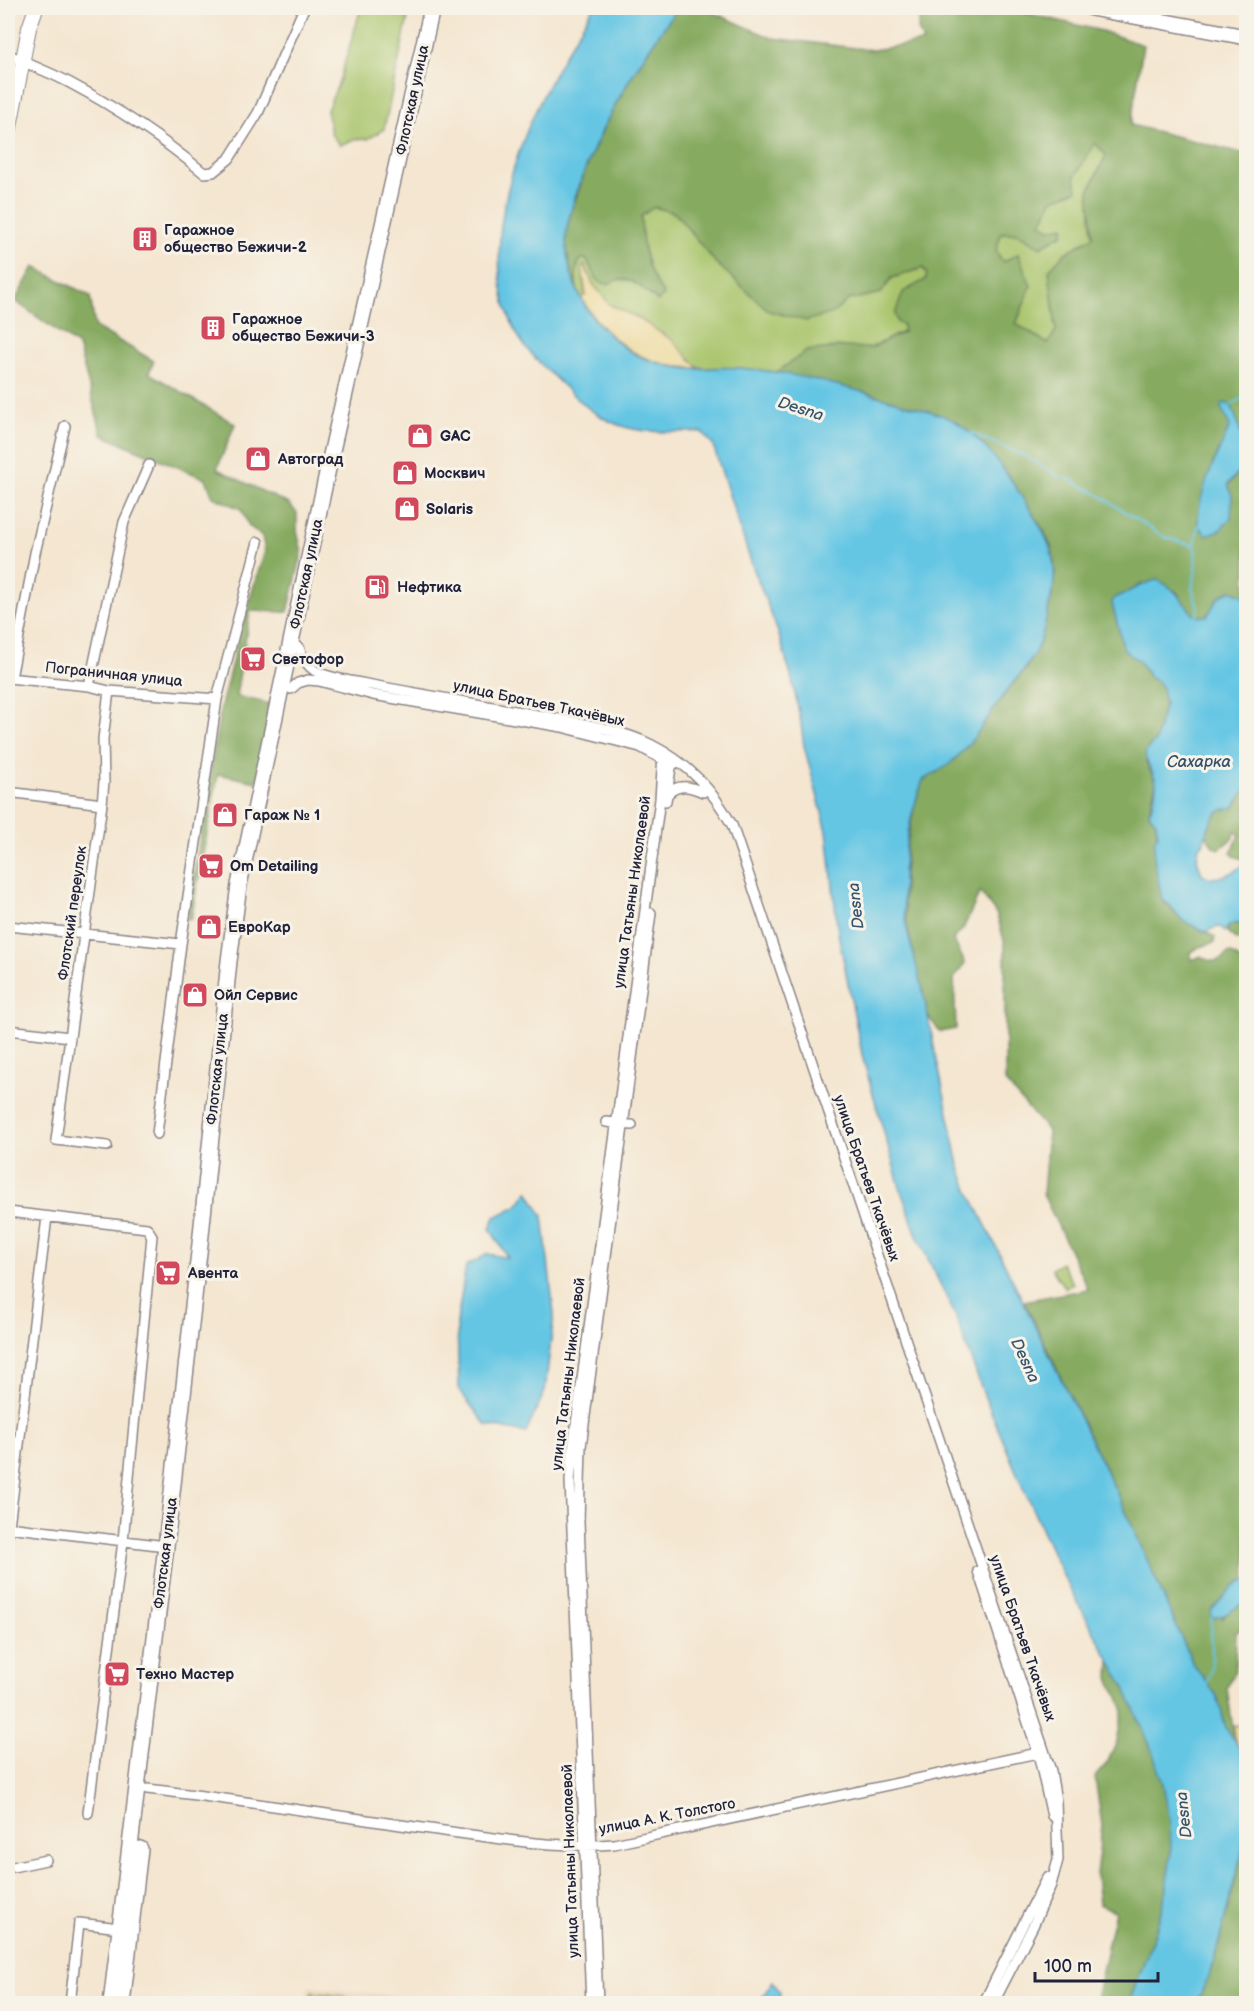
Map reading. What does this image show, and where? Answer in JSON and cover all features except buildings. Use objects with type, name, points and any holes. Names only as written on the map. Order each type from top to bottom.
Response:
[{"type":"main road","name":"Флотская улица","points":[[111,2004],[166,1546],[239,885],[329,464],[432,8]]},
{"type":"main road","name":"Флотская улица","points":[[122,2004],[215,1188],[238,951],[249,883],[299,647],[441,8]]},
{"type":"main road","points":[[1092,8],[1246,37]]},
{"type":"main road","points":[[1127,8],[1142,16]]},
{"type":"street","points":[[8,137],[22,62],[36,8]]},
{"type":"street","points":[[8,54],[67,81],[121,113],[204,173],[213,172],[230,159],[258,113],[304,8]]},
{"type":"street","points":[[9,678],[65,426]]},
{"type":"street","points":[[89,686],[124,522],[149,465]]},
{"type":"street","points":[[157,1134],[181,944],[217,699],[258,542]]},
{"type":"street","name":"улица Братьев Ткачёвых","points":[[299,647],[303,660],[310,669],[320,674],[591,726],[642,741],[708,788],[718,800],[732,825],[1056,1801],[1058,1860],[1051,1885],[1034,1926],[993,2004]]},
{"type":"street","name":"Пограничная улица","points":[[9,678],[89,686],[109,691],[217,699]]},
{"type":"street","name":"улица Братьев Ткачёвых","points":[[291,689],[298,683],[308,680],[319,681],[373,695],[572,730],[640,747],[665,757],[704,792],[727,827],[1041,1752],[1053,1830],[1052,1859],[1045,1883],[982,2004]]},
{"type":"street","name":"Флотский переулок","points":[[107,1146],[56,1140],[102,804],[103,739],[109,691]]},
{"type":"street","points":[[665,757],[660,771],[664,795],[685,786],[704,792]]},
{"type":"street","name":"улица Татьяны Николаевой","points":[[598,2004],[570,1480],[574,1439],[624,1124],[664,795],[665,757]]},
{"type":"street","points":[[8,792],[102,804]]},
{"type":"street","points":[[8,926],[181,944]]},
{"type":"street","points":[[8,1030],[70,1037]]},
{"type":"street","points":[[606,1122],[624,1124]]},
{"type":"street","points":[[8,1212],[147,1228],[152,1236],[123,1541],[88,1813]]},
{"type":"street","points":[[47,1217],[8,1529],[166,1546]]},
{"type":"street","name":"улица А. К. Толстого","points":[[147,1789],[488,1838],[588,1846],[615,1843],[1041,1752]]},
{"type":"street","name":"улица Татьяны Николаевой","points":[[588,1846],[591,2004]]},
{"type":"street","points":[[8,1868],[46,1860]]},
{"type":"street","points":[[70,2004],[79,1923],[119,1928]]},
{"type":"shaded area","points":[[308,1986],[461,2003],[306,2004]]},
{"type":"green space","points":[[361,8],[410,8],[384,129],[368,139],[355,139],[340,145],[331,134],[327,110],[339,82]]},
{"type":"green space","points":[[678,8],[703,8],[772,38],[873,50],[923,42],[918,30],[920,8],[1005,8],[1102,31],[1143,45],[1131,125],[1246,154],[1246,597],[1231,590],[1219,597],[1207,616],[1196,617],[1176,591],[1142,584],[1114,598],[1112,603],[1124,649],[1139,661],[1149,677],[1157,681],[1162,688],[1165,703],[1155,742],[1148,747],[1146,762],[1156,783],[1149,813],[1156,822],[1162,900],[1182,920],[1215,937],[1214,943],[1190,952],[1192,960],[1201,956],[1215,961],[1222,959],[1228,953],[1246,963],[1246,1579],[1232,1588],[1222,1618],[1233,1608],[1246,1602],[1246,1628],[1236,1632],[1235,1670],[1227,1688],[1235,1743],[1226,1728],[1217,1696],[1193,1664],[1126,1512],[1024,1301],[1088,1289],[1043,1194],[1048,1131],[1005,1082],[1005,944],[997,915],[980,892],[963,929],[953,939],[965,963],[954,978],[956,1029],[940,1032],[927,1015],[907,925],[904,903],[906,850],[914,807],[923,780],[936,773],[970,742],[1025,670],[1039,645],[1053,592],[1055,571],[1052,549],[1044,531],[1007,474],[971,433],[953,420],[868,393],[777,372],[807,351],[840,347],[871,348],[904,332],[903,325],[897,322],[895,314],[903,292],[925,280],[927,274],[923,268],[892,278],[881,293],[848,300],[833,313],[806,321],[769,311],[716,263],[675,213],[654,207],[641,216],[642,238],[649,267],[664,295],[658,301],[629,280],[615,280],[608,284],[599,282],[586,259],[581,259],[577,266],[575,288],[566,238],[571,212],[585,172],[606,123],[632,75]],"holes":[[[1095,143],[1106,155],[1089,191],[1093,237],[1065,253],[1049,270],[1056,330],[1048,344],[1016,324],[1031,286],[1018,254],[1003,262],[996,251],[1001,233],[1017,233],[1041,247],[1063,234],[1064,226],[1049,229],[1041,223],[1052,200],[1077,190],[1075,176]],[[1231,405],[1243,446],[1240,469],[1220,493],[1198,513],[1212,466],[1230,426],[1221,407]]]},
{"type":"green space","points":[[1095,143],[1106,155],[1089,191],[1093,237],[1065,253],[1049,270],[1056,330],[1048,344],[1016,324],[1031,286],[1018,254],[1003,262],[996,251],[1001,233],[1017,233],[1041,247],[1049,229],[1041,223],[1052,200],[1075,176]]},
{"type":"green space","points":[[654,207],[675,213],[716,263],[833,313],[848,300],[881,293],[892,278],[923,268],[927,274],[897,322],[903,325],[904,331],[870,348],[840,347],[807,351],[777,372],[698,367],[671,340],[638,318],[610,305],[593,284],[585,266],[582,268],[585,297],[581,298],[577,288],[577,269],[581,259],[586,259],[600,282],[608,284],[615,280],[629,280],[640,286],[657,301],[664,295],[652,277],[642,242],[641,216]]},
{"type":"green space","points":[[34,267],[90,296],[95,327],[154,361],[149,373],[235,424],[217,469],[289,504],[297,513],[297,531],[302,553],[288,612],[250,611],[236,696],[271,704],[257,782],[218,774],[191,919],[187,919],[221,706],[242,623],[265,551],[262,536],[249,526],[241,509],[213,497],[206,479],[102,435],[78,346],[15,301]]},
{"type":"green space","points":[[1246,788],[1246,860],[1231,853],[1240,834],[1235,832],[1233,838],[1219,849],[1212,845],[1206,834],[1216,815],[1223,809],[1234,808]]},
{"type":"green space","points":[[1241,923],[1246,930],[1246,940],[1237,940],[1227,931],[1230,925]]},
{"type":"green space","points":[[1061,1263],[1073,1283],[1065,1289],[1052,1269]]},
{"type":"green space","points":[[1110,1660],[1134,1705],[1162,1778],[1168,1803],[1171,1854],[1161,1911],[1129,2003],[1095,2004],[1115,1911],[1099,1904],[1096,1875],[1102,1826],[1095,1777],[1107,1763],[1117,1742],[1123,1708],[1109,1678]]},
{"type":"green space","points":[[1246,1828],[1246,2003],[1196,2004],[1214,1961]]},
{"type":"green space","points":[[312,1992],[359,1998],[359,2003],[310,2003]]},
{"type":"sand","points":[[584,265],[593,284],[610,305],[638,318],[672,340],[698,367],[705,368],[684,367],[648,359],[618,342],[592,315],[581,298],[586,295],[582,268]]},
{"type":"sand","points":[[1234,1726],[1241,1727],[1246,1738],[1246,1776],[1236,1739]]},
{"type":"water","name":"Desna","points":[[593,8],[678,8],[632,75],[606,123],[584,172],[569,218],[566,238],[570,271],[583,302],[595,320],[625,348],[657,363],[698,369],[733,367],[802,377],[864,392],[949,418],[975,437],[1002,467],[1039,524],[1050,546],[1054,584],[1043,633],[1036,651],[965,749],[948,765],[923,780],[912,815],[905,851],[904,906],[959,1165],[968,1189],[1126,1512],[1193,1664],[1217,1696],[1226,1728],[1245,1762],[1246,1821],[1242,1852],[1211,1972],[1196,2003],[1129,2003],[1156,1930],[1165,1895],[1171,1854],[1170,1821],[1163,1784],[1152,1750],[1125,1688],[1061,1572],[1023,1488],[984,1395],[956,1317],[918,1238],[901,1191],[863,1059],[838,933],[827,831],[804,746],[791,676],[713,445],[702,432],[634,429],[614,423],[595,413],[568,391],[528,351],[517,334],[505,304],[500,273],[500,240],[504,206],[512,173],[536,110],[560,63]]},
{"type":"water","points":[[1223,403],[1231,405],[1236,419],[1243,445],[1243,461],[1240,470],[1228,484],[1232,497],[1231,518],[1220,530],[1207,535],[1198,526],[1199,513],[1204,488],[1230,426],[1221,407]]},
{"type":"water","name":"Сахарка","points":[[1156,580],[1169,586],[1196,617],[1207,616],[1219,597],[1231,590],[1246,597],[1246,788],[1234,808],[1221,811],[1212,819],[1203,844],[1199,847],[1197,859],[1202,875],[1213,878],[1224,876],[1243,865],[1246,867],[1246,930],[1241,923],[1230,925],[1225,931],[1217,927],[1205,932],[1182,920],[1169,904],[1162,900],[1154,858],[1155,838],[1158,835],[1156,822],[1149,813],[1156,784],[1145,757],[1149,747],[1155,742],[1165,703],[1162,688],[1157,681],[1149,677],[1139,661],[1124,650],[1112,603],[1114,598]]},
{"type":"water","points":[[528,1191],[543,1216],[554,1314],[545,1391],[526,1433],[486,1425],[459,1390],[457,1322],[466,1266],[488,1254],[508,1258],[490,1229],[495,1217],[517,1206]]},
{"type":"water","points":[[1246,1579],[1246,1602],[1225,1614],[1212,1618],[1211,1611],[1232,1588]]},
{"type":"water","points":[[773,1981],[780,1993],[780,2003],[758,2003]]},
{"type":"waterway","points":[[1231,405],[1246,396]]},
{"type":"waterway","points":[[971,433],[1027,457],[1061,478]]},
{"type":"waterway","points":[[1242,446],[1246,449]]},
{"type":"waterway","points":[[1066,478],[1094,492],[1164,537],[1195,546]]},
{"type":"waterway","points":[[1196,617],[1198,608],[1192,588],[1196,569],[1195,546],[1198,526]]},
{"type":"waterway","points":[[1206,1684],[1212,1660],[1212,1618]]},
{"type":"place","name":"Гаражное общество Бежичи-2","points":[[145,239]]},
{"type":"place","name":"Гаражное общество Бежичи-3","points":[[213,328]]},
{"type":"place","name":"GAC","points":[[420,436]]},
{"type":"place","name":"Автоград","points":[[258,459]]},
{"type":"place","name":"Москвич","points":[[405,473]]},
{"type":"place","name":"Solaris","points":[[407,509]]},
{"type":"place","name":"Нефтика","points":[[377,587]]},
{"type":"place","name":"Светофор","points":[[253,659]]},
{"type":"place","name":"Гараж № 1","points":[[225,815]]},
{"type":"place","name":"Om Detailing","points":[[211,866]]},
{"type":"place","name":"ЕвроКар","points":[[209,927]]},
{"type":"place","name":"Ойл Сервис","points":[[195,995]]},
{"type":"place","name":"Авента","points":[[168,1273]]},
{"type":"place","name":"Техно Мастер","points":[[117,1674]]}]
